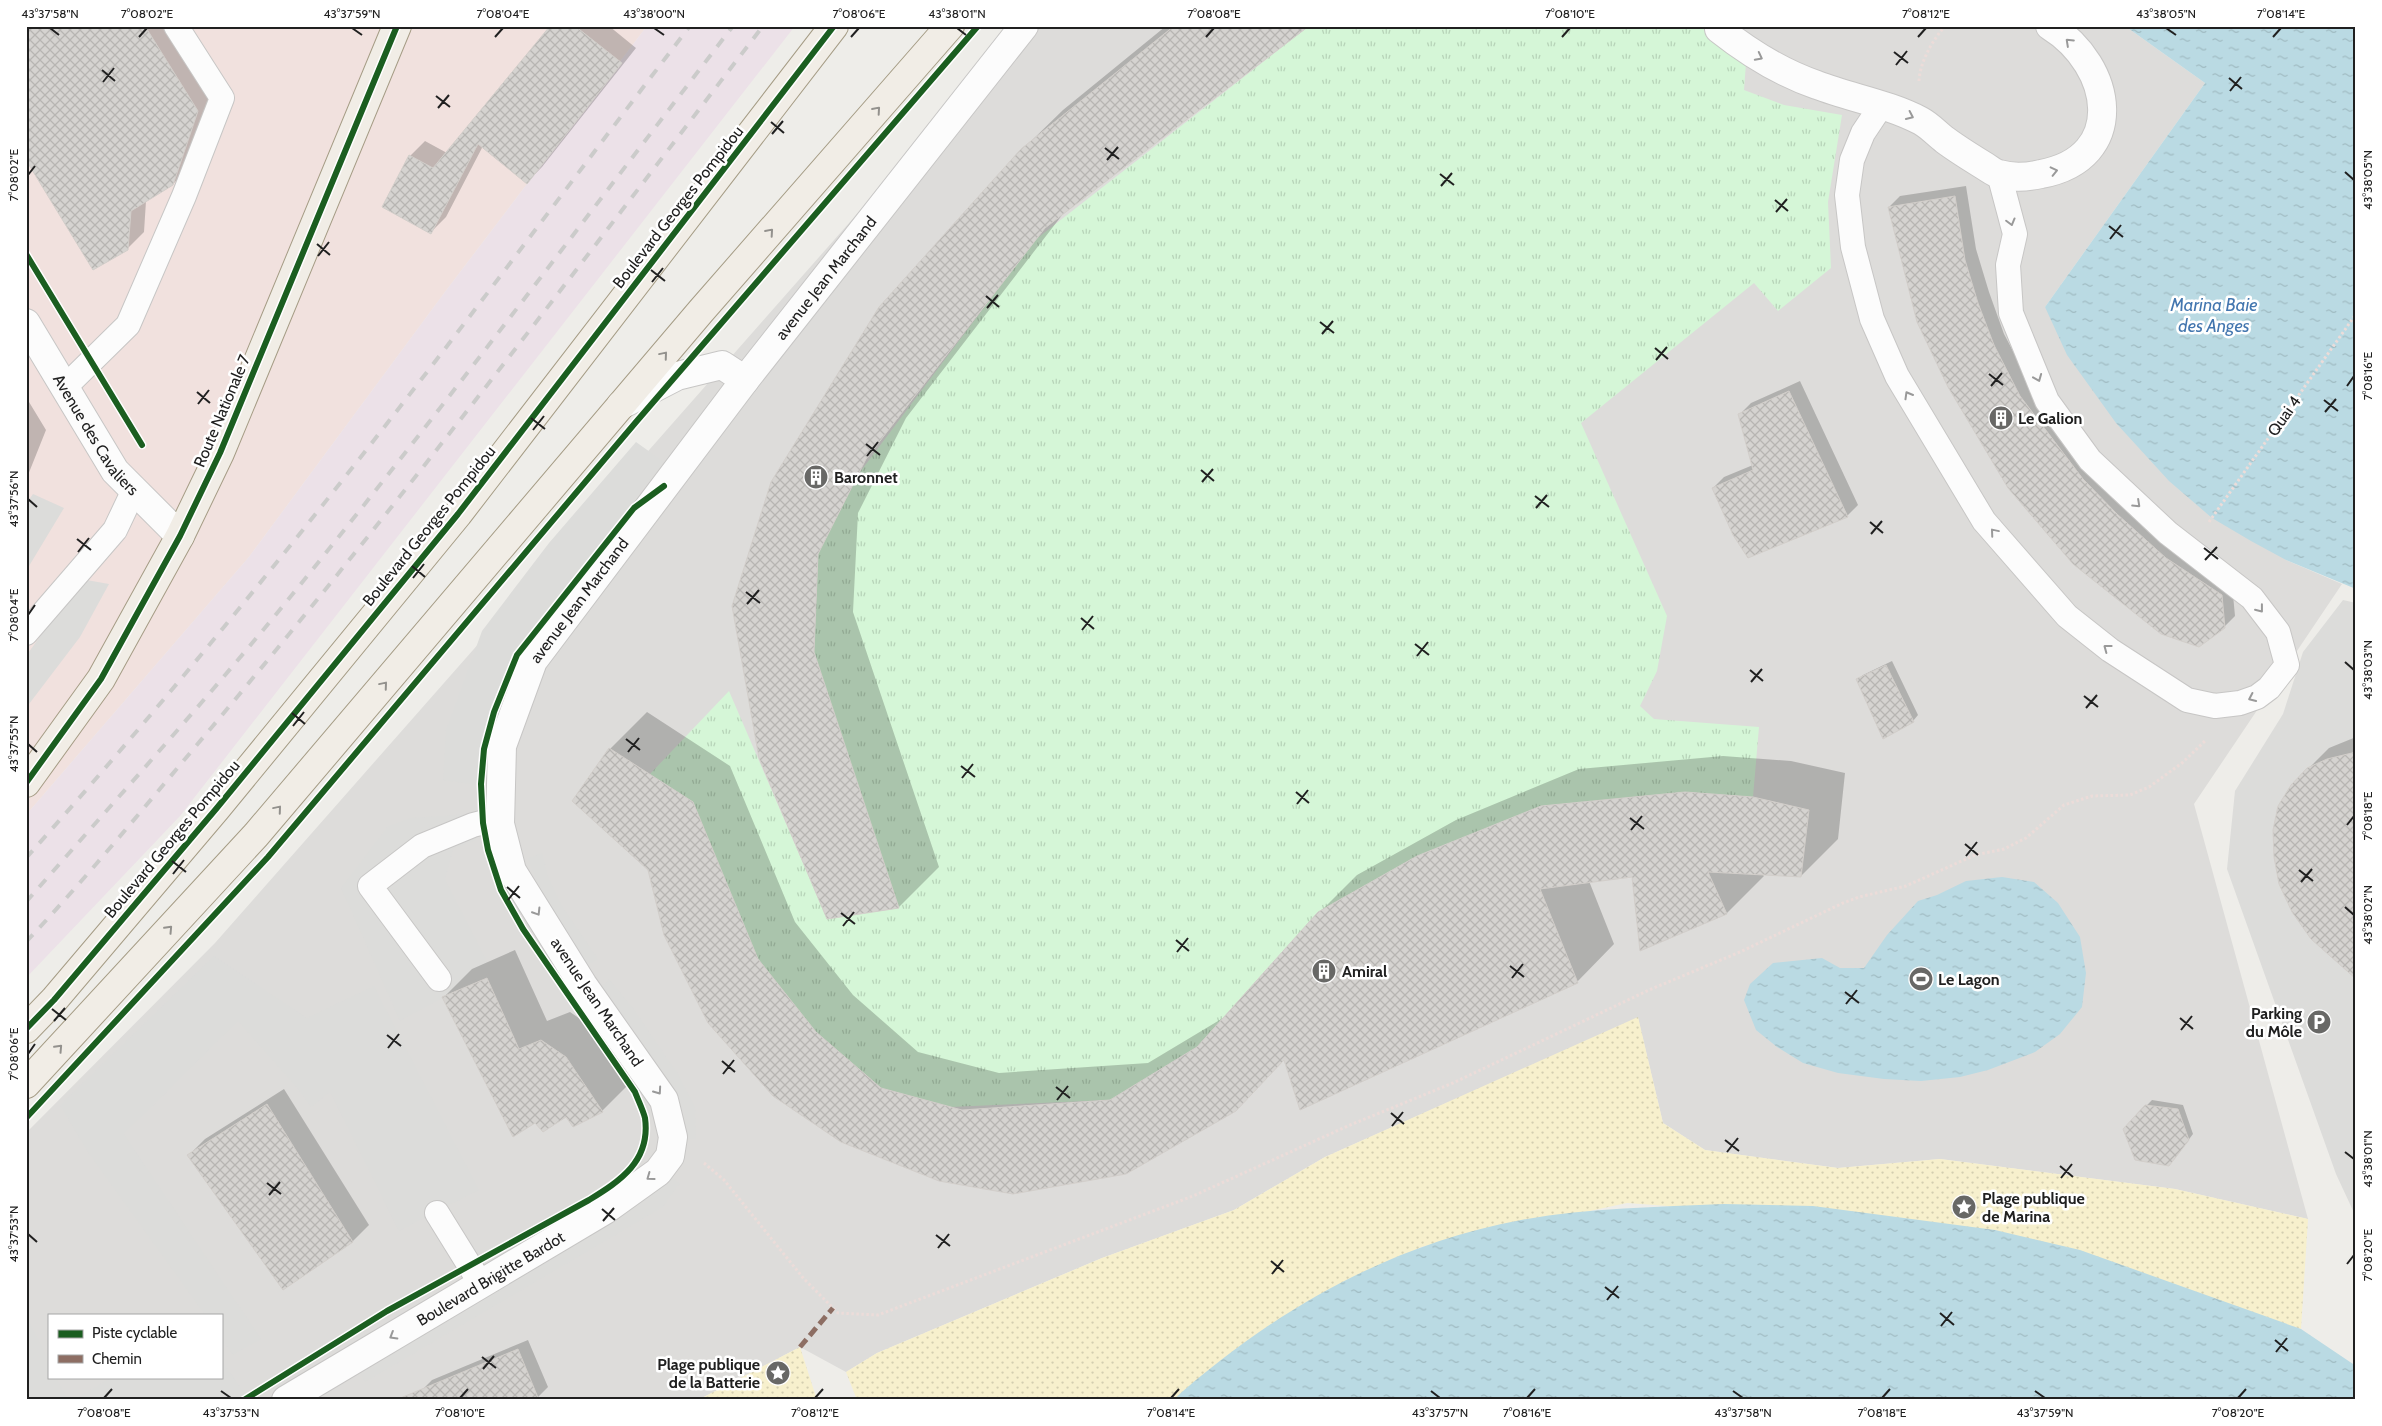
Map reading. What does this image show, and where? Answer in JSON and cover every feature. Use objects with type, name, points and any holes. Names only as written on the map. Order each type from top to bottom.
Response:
[{"type":"main road","name":"Route Nationale 7","points":[[26,783],[101,679],[180,536],[220,453],[396,26]]},
{"type":"main road","name":"Boulevard Georges Pompidou","points":[[26,1029],[54,1000],[210,816],[458,514],[834,26]]},
{"type":"main road","points":[[26,1084],[256,835],[621,405],[950,26]]},
{"type":"street","name":"avenue Jean Marchand","points":[[673,1137],[664,1100],[583,984],[512,871],[500,818],[502,746],[533,661],[744,380],[1024,26]]},
{"type":"street","points":[[1719,29],[1747,50],[1815,85],[1900,112],[1922,122],[1999,174],[2026,177],[2063,169],[2084,154],[2094,142],[2099,128],[2103,103],[2101,89],[2094,70],[2083,56],[2050,26]]},
{"type":"street","name":"Avenue des Cavaliers","points":[[26,323],[115,471],[180,536]]},
{"type":"street","points":[[621,405],[677,376],[722,366],[744,380]]},
{"type":"street","name":"Boulevard Brigitte Bardot","points":[[286,1400],[605,1210],[658,1172],[670,1156],[673,1137]]},
{"type":"lane","points":[[65,387],[128,325],[184,196],[222,98],[176,26]]},
{"type":"lane","points":[[1881,106],[1863,133],[1852,160],[1847,195],[1853,247],[1872,319],[1897,376],[1984,521],[2067,616],[2110,650],[2134,666],[2187,700],[2215,706],[2240,703],[2256,697],[2270,688],[2287,665],[2278,632],[2252,598],[2168,533],[2090,460],[2048,402],[2011,313],[2008,265],[2015,234],[1999,174]]},
{"type":"lane","points":[[26,633],[115,530],[134,490]]},
{"type":"lane","points":[[439,979],[370,886],[422,846],[473,825],[500,818]]},
{"type":"lane","points":[[437,1212],[480,1284]]},
{"type":"path","points":[[1922,122],[1918,98],[1920,73],[1927,53],[1945,26]]},
{"type":"path","points":[[673,1137],[724,1180],[804,1279],[838,1313],[878,1316],[1194,1196],[1350,1125],[1453,1083],[1613,1006],[1740,952],[1836,906],[1859,897],[1906,886],[1975,855],[2004,849],[2026,838],[2064,805],[2092,796],[2130,795],[2148,787],[2182,763],[2209,737]]},
{"type":"shaded area","points":[[26,26],[647,26],[445,292],[249,557],[26,815]]},
{"type":"shaded area","points":[[647,26],[795,26],[180,816],[26,978],[26,815],[249,557],[445,292]]},
{"type":"shaded area","points":[[1019,26],[2125,26],[2205,83],[2045,307],[2286,560],[2342,584],[2194,804],[2308,1219],[2175,1189],[1940,1159],[1838,1168],[1705,1150],[1663,1123],[1638,1018],[1325,1157],[1234,1210],[1102,1258],[877,1353],[846,1372],[800,1347],[698,1400],[26,1400],[26,1133],[215,943],[1004,47]]},
{"type":"shaded area","points":[[636,442],[664,462],[558,596],[506,675],[481,737],[477,785],[443,780],[446,730],[482,631],[549,543]]},
{"type":"shaded area","points":[[33,494],[64,508],[26,571],[26,504]]},
{"type":"shaded area","points":[[81,579],[109,584],[80,637],[26,708],[26,656]]},
{"type":"shaded area","name":"Parking du Môle","points":[[2343,600],[2356,603],[2356,1217],[2336,1174],[2227,869],[2235,791],[2283,714],[2303,652]]},
{"type":"shaded area","points":[[470,814],[476,840],[453,849],[445,879],[492,971],[400,1021],[341,888],[388,826],[411,818]]},
{"type":"shaded area","points":[[542,853],[548,876],[562,906],[598,959],[586,966],[536,881],[528,858]]},
{"type":"shaded area","points":[[214,956],[307,1018],[374,986],[479,1190],[399,1231],[330,1092],[311,1107],[298,1089],[238,1021],[124,1134],[261,1339],[233,1355],[222,1339],[222,1314],[204,1314],[87,1151],[60,1105]]},
{"type":"shaded area","points":[[609,979],[635,1011],[678,1074],[695,1107],[696,1139],[678,1139],[685,1116],[677,1096],[601,988]]},
{"type":"shaded area","points":[[666,1174],[680,1183],[663,1207],[365,1382],[355,1365],[619,1218],[647,1199]]},
{"type":"shaded area","points":[[26,1316],[48,1360],[48,1378],[57,1378],[68,1400],[26,1400]]},
{"type":"shaded area","points":[[222,1361],[245,1394],[235,1400],[80,1400],[79,1397],[110,1378],[222,1378]]},
{"type":"sand","name":"Plage publique de Marina","points":[[1638,1017],[1663,1123],[1705,1150],[1838,1168],[1940,1159],[2175,1189],[2308,1219],[2301,1329],[1995,1230],[1627,1203],[1421,1247],[1179,1400],[857,1400],[846,1372],[877,1353],[1102,1258],[1234,1210],[1325,1157]]},
{"type":"sand","name":"Plage publique de la Batterie","points":[[800,1347],[817,1400],[698,1400]]},
{"type":"green space","points":[[1309,26],[1716,26],[1747,50],[1744,90],[1784,105],[1842,115],[1828,202],[1831,268],[1778,311],[1754,283],[1581,423],[1667,616],[1657,671],[1640,706],[1654,719],[1759,727],[1753,797],[1685,792],[1255,983],[1197,1047],[1110,1100],[950,1107],[881,1088],[816,1032],[758,959],[693,802],[650,774],[729,691],[827,919],[899,908],[814,652],[818,554],[860,472],[1035,240]]},
{"type":"water","name":"Marina Baie des Anges","points":[[2125,26],[2356,26],[2356,589],[2286,560],[2251,541],[2212,518],[2169,481],[2116,423],[2067,355],[2045,307],[2205,83]]},
{"type":"water","name":"Le Lagon","points":[[2002,877],[2034,882],[2058,903],[2080,937],[2086,973],[2082,1007],[2060,1034],[2035,1052],[1988,1070],[1960,1077],[1921,1081],[1884,1079],[1838,1073],[1803,1063],[1777,1047],[1756,1030],[1744,1000],[1750,984],[1773,963],[1822,958],[1840,968],[1864,968],[1887,935],[1918,901],[1937,895],[1966,881]]},
{"type":"water","points":[[1724,1204],[1813,1206],[1995,1230],[2080,1250],[2301,1329],[2356,1366],[2356,1400],[1173,1400],[1251,1338],[1292,1311],[1335,1286],[1379,1264],[1425,1246],[1472,1231],[1546,1216],[1622,1209]]},
{"type":"building","points":[[26,26],[145,26],[198,111],[173,185],[131,211],[128,250],[93,270],[26,160]]},
{"type":"building","points":[[550,26],[575,26],[622,63],[527,184],[478,144],[431,234],[382,207],[409,155],[433,168]]},
{"type":"building","name":"Baronnet","points":[[1174,26],[1309,26],[1045,228],[866,459],[818,554],[814,652],[899,908],[827,919],[759,758],[732,606],[771,482],[879,307],[1021,149]]},
{"type":"building","name":"Le Galion","points":[[1955,196],[1965,260],[1978,303],[1994,345],[2020,396],[2083,479],[2117,514],[2166,558],[2222,595],[2225,628],[2199,647],[2161,634],[2073,564],[2008,488],[1948,387],[1917,322],[1888,207]]},
{"type":"building","points":[[1789,391],[1848,517],[1748,558],[1733,535],[1712,488],[1753,470],[1738,414]]},
{"type":"building","points":[[1886,665],[1914,722],[1883,739],[1856,679]]},
{"type":"building","name":"Amiral","points":[[609,748],[693,802],[758,959],[816,1032],[881,1088],[962,1110],[1110,1100],[1197,1047],[1318,912],[1417,856],[1541,806],[1685,792],[1753,797],[1809,810],[1801,877],[1708,872],[1727,914],[1640,951],[1632,877],[1540,889],[1578,983],[1300,1110],[1284,1060],[1236,1111],[1126,1174],[1013,1194],[939,1181],[841,1142],[773,1096],[708,1023],[664,935],[648,870],[572,801]]},
{"type":"building","points":[[2356,752],[2356,979],[2311,939],[2292,912],[2279,884],[2274,857],[2273,830],[2278,806],[2291,785],[2307,768],[2327,759]]},
{"type":"building","points":[[487,978],[519,1049],[541,1040],[566,1057],[603,1112],[573,1127],[566,1117],[543,1132],[535,1123],[513,1137],[442,997]]},
{"type":"building","points":[[267,1104],[353,1242],[283,1290],[187,1155]]},
{"type":"building","points":[[2145,1105],[2178,1109],[2189,1140],[2169,1166],[2135,1160],[2123,1129]]},
{"type":"building","points":[[518,1349],[539,1400],[398,1400],[398,1399]]},
{"type":"railway","points":[[26,858],[187,672],[343,480],[690,26]]},
{"type":"railway","points":[[26,902],[267,626],[464,377],[733,26]]},
{"type":"railway","points":[[26,942],[74,889],[283,641],[423,468],[763,26]]},
{"type":"marked path","points":[[800,1347],[833,1308]]},
{"type":"cycle path","points":[[26,783],[101,679],[180,536],[220,453],[397,26]]},
{"type":"cycle path","points":[[26,1029],[54,1000],[216,809],[458,514],[834,26]]},
{"type":"cycle path","points":[[26,1118],[268,857],[636,422],[978,26]]},
{"type":"cycle path","points":[[26,254],[142,445]]},
{"type":"cycle path","points":[[244,1400],[387,1311],[589,1200],[622,1177],[638,1158],[646,1133],[642,1108],[635,1092],[523,929],[501,890],[488,850],[483,823],[481,784],[484,749],[494,712],[517,655],[634,508],[664,486]]},
{"type":"place","name":"Le Galion","points":[[2001,418]]},
{"type":"place","name":"Baronnet","points":[[816,477]]},
{"type":"place","name":"Amiral","points":[[1324,971]]},
{"type":"place","name":"Le Lagon","points":[[1921,979]]},
{"type":"place","name":"Parking du Môle","points":[[2319,1022]]},
{"type":"place","name":"Plage publique de Marina","points":[[1964,1207]]},
{"type":"place","name":"Plage publique de la Batterie","points":[[778,1373]]}]
